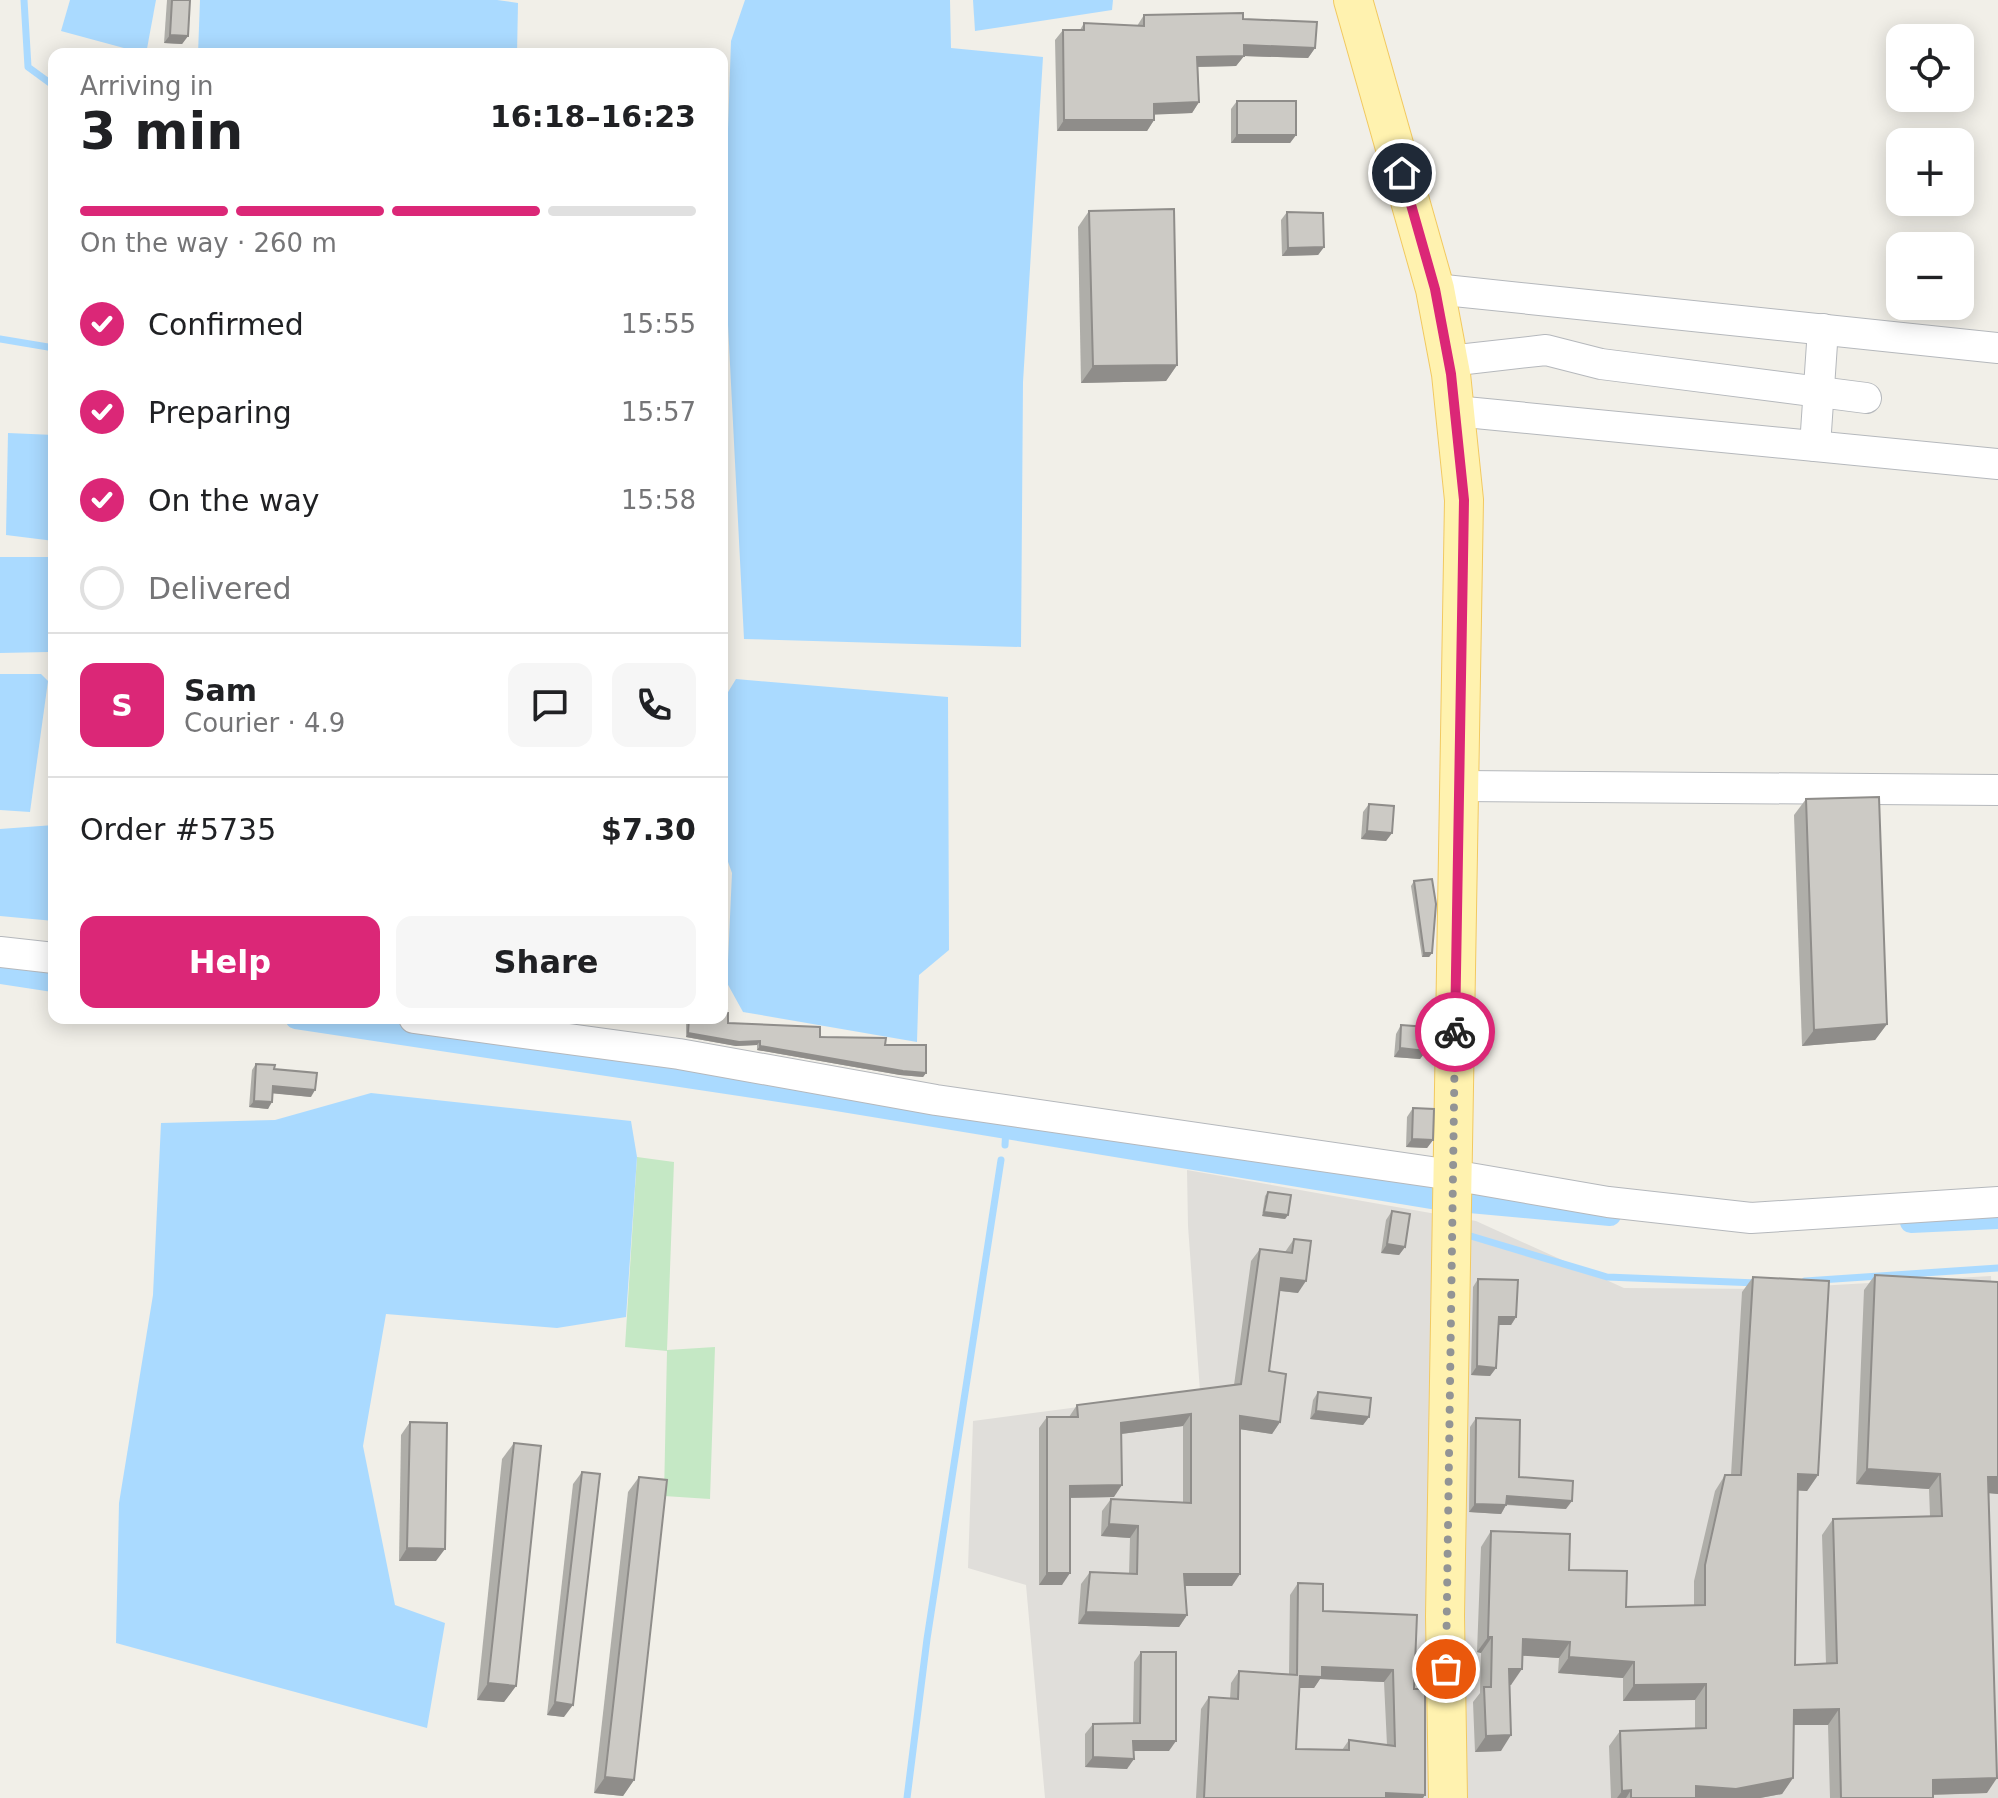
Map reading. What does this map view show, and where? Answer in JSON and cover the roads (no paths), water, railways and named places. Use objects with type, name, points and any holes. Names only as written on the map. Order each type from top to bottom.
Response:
[{"type":"main road","points":[[1353,0],[1435,289],[1449,361],[1464,500],[1445,1616],[1448,1798]]},
{"type":"street","points":[[1435,289],[1998,348]]},
{"type":"street","points":[[1815,446],[1823,329]]},
{"type":"street","points":[[1449,361],[1546,350],[1601,364],[1866,398]]},
{"type":"street","points":[[1455,411],[1998,464]]},
{"type":"street","points":[[1461,786],[1998,790]]},
{"type":"street","points":[[0,952],[48,957]]},
{"type":"street","points":[[458,1024],[679,1054],[1452,1196],[1608,1202],[1751,1218],[1998,1202]]},
{"type":"water","points":[[70,0],[156,0],[147,48],[124,48],[61,31]]},
{"type":"water","points":[[200,0],[497,0],[518,3],[517,48],[198,48]]},
{"type":"water","points":[[745,0],[950,0],[951,48],[1043,57],[1023,382],[1021,647],[744,639],[728,325],[731,41]]},
{"type":"water","points":[[973,0],[1113,0],[1112,10],[975,31]]},
{"type":"water","points":[[8,433],[48,435],[48,540],[6,535]]},
{"type":"water","points":[[0,557],[48,557],[48,652],[0,653]]},
{"type":"water","points":[[0,674],[41,674],[48,681],[30,812],[0,810]]},
{"type":"water","points":[[736,679],[948,697],[949,950],[919,975],[917,1042],[743,1012],[728,985],[732,873],[728,862],[728,692]]},
{"type":"water","points":[[48,825],[48,920],[0,916],[0,829]]},
{"type":"water","points":[[371,1093],[631,1121],[637,1157],[626,1317],[557,1328],[386,1314],[363,1446],[395,1605],[445,1623],[427,1728],[116,1643],[119,1503],[153,1295],[161,1123],[275,1120]]},
{"type":"waterway","points":[[24,0],[28,67],[48,82]]},
{"type":"waterway","points":[[0,339],[48,347]]},
{"type":"waterway","points":[[0,973],[48,980]]},
{"type":"waterway","points":[[336,1024],[819,1097],[1437,1199],[1610,1215]]},
{"type":"waterway","points":[[1005,1145],[1006,1128]]},
{"type":"waterway","points":[[907,1798],[927,1639],[1001,1160]]},
{"type":"waterway","points":[[1911,1222],[1998,1218]]},
{"type":"waterway","points":[[1464,1234],[1607,1277],[1757,1283]]},
{"type":"waterway","points":[[1805,1281],[1998,1268]]}]
